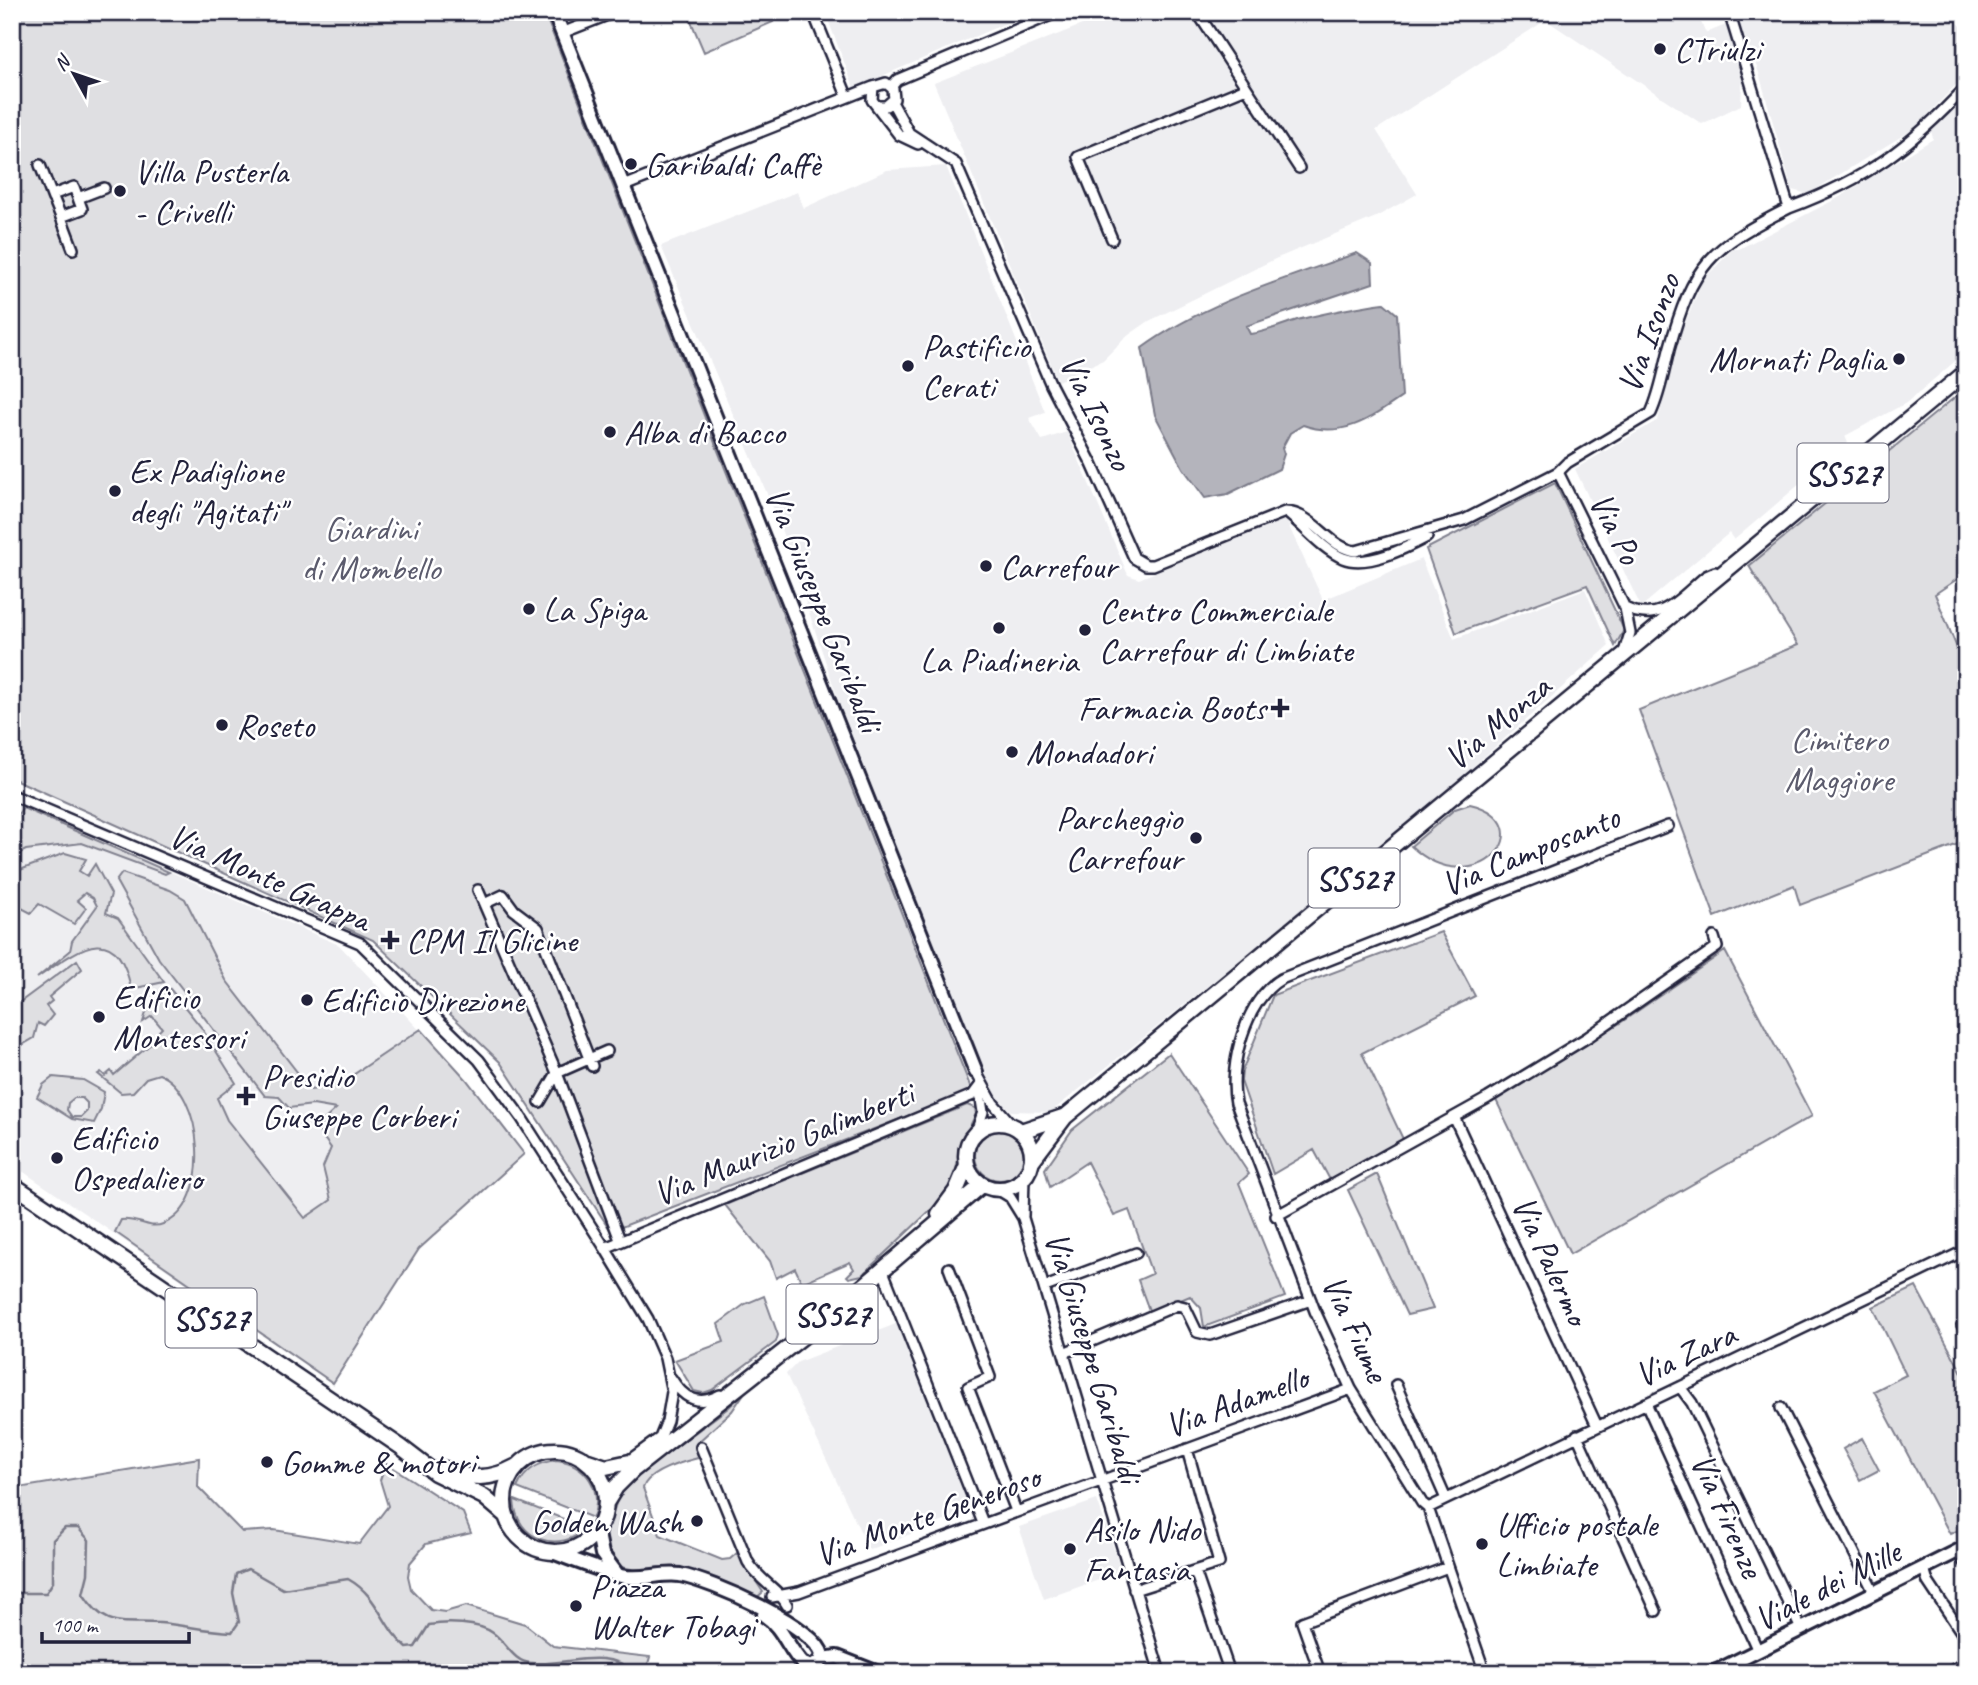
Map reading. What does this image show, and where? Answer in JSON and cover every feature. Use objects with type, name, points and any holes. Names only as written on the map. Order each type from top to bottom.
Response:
[{"type":"main road","name":"Via Monza","points":[[1031,1162],[1065,1117],[1966,372]]},
{"type":"main road","name":"Via Monza","points":[[1017,1129],[1065,1117]]},
{"type":"main road","points":[[994,1124],[1017,1129],[1031,1147],[1031,1162],[1024,1177],[1012,1186],[997,1189],[982,1185],[973,1177],[967,1165],[967,1147],[976,1132],[994,1124]]},
{"type":"main road","name":"SS527","points":[[905,1252],[948,1203],[967,1165]]},
{"type":"main road","name":"SS527","points":[[12,1184],[409,1453],[435,1474],[494,1503],[522,1540],[550,1551]]},
{"type":"main road","name":"SS527","points":[[597,1528],[606,1503],[624,1478],[757,1375],[982,1185]]},
{"type":"main road","name":"SS527","points":[[409,1453],[458,1475],[473,1477],[498,1476],[543,1452],[554,1450],[582,1457],[595,1465],[621,1466],[656,1452]]},
{"type":"main road","points":[[582,1457],[601,1476],[606,1503]]},
{"type":"main road","points":[[505,1515],[506,1485],[523,1462]]},
{"type":"main road","points":[[550,1551],[572,1549],[590,1538],[597,1528]]},
{"type":"street","name":"Via Giuseppe Garibaldi","points":[[554,12],[976,1072],[993,1103],[1017,1129]]},
{"type":"street","points":[[562,33],[615,12]]},
{"type":"street","points":[[813,12],[849,95]]},
{"type":"street","points":[[891,86],[897,80],[1058,12]]},
{"type":"street","points":[[1197,12],[1299,168]]},
{"type":"street","points":[[1729,12],[1789,208]]},
{"type":"street","points":[[624,186],[849,95],[873,87],[882,82],[891,86],[894,93],[892,102],[876,103],[849,95]]},
{"type":"street","points":[[873,87],[876,103]]},
{"type":"street","name":"Via Isonzo","points":[[892,102],[909,133],[956,164],[1051,385],[1092,464],[1134,558],[1146,565],[1153,565],[1285,512],[1301,516],[1343,548],[1351,551],[1443,528],[1558,472],[1567,463],[1651,412],[1680,310],[1691,285],[1712,256],[1749,228],[1789,208],[1839,190],[1889,159],[1928,127],[1966,87]]},
{"type":"street","points":[[1112,239],[1078,157],[1246,88]]},
{"type":"street","name":"Via Isonzo","points":[[876,103],[899,135],[933,149]]},
{"type":"street","points":[[40,165],[73,249]]},
{"type":"street","points":[[52,195],[74,187],[82,209],[61,217]]},
{"type":"street","points":[[78,198],[104,188]]},
{"type":"street","name":"Via Po","points":[[1558,472],[1625,608],[1630,633],[1623,655]]},
{"type":"street","name":"Via Po","points":[[1625,608],[1643,615],[1660,613],[1706,576],[1715,572],[1719,575]]},
{"type":"street","name":"Via Monte Grappa","points":[[12,795],[360,943],[479,1060],[499,1084],[648,1318],[671,1377],[685,1396],[705,1401],[757,1375]]},
{"type":"street","name":"Via Camposanto","points":[[1261,995],[1281,979],[1668,826]]},
{"type":"street","points":[[478,890],[556,1073],[620,1240]]},
{"type":"street","points":[[484,904],[503,895],[514,910],[538,928],[590,1063]]},
{"type":"street","points":[[1276,1216],[1455,1119],[1588,1037],[1717,947],[1714,936]]},
{"type":"street","name":"Via Fiume","points":[[1261,995],[1253,1007],[1232,1071],[1236,1103],[1276,1216],[1351,1389],[1422,1503],[1428,1508],[1485,1673]]},
{"type":"street","points":[[540,1102],[556,1073],[590,1063],[607,1051]]},
{"type":"street","name":"Via Giuseppe Garibaldi","points":[[976,1072],[983,1112],[976,1132]]},
{"type":"street","name":"Via Maurizio Galimberti","points":[[605,1248],[973,1095],[979,1087]]},
{"type":"street","name":"Via Palermo","points":[[1455,1119],[1597,1426]]},
{"type":"street","name":"Via Giuseppe Garibaldi","points":[[1023,1218],[1024,1177]]},
{"type":"street","name":"Via Giuseppe Garibaldi","points":[[997,1189],[1010,1197],[1023,1218],[1160,1673]]},
{"type":"street","name":"Via Zara","points":[[1428,1508],[1966,1250]]},
{"type":"street","points":[[1045,1287],[1136,1253]]},
{"type":"street","points":[[949,1268],[990,1377],[968,1387],[1016,1511]]},
{"type":"street","points":[[883,1270],[983,1523]]},
{"type":"street","points":[[1064,1353],[1177,1305],[1185,1307],[1196,1332],[1210,1335],[1311,1300]]},
{"type":"street","name":"Via Monte Grappa","points":[[621,1466],[646,1451],[660,1438],[671,1406],[671,1377]]},
{"type":"street","points":[[1395,1385],[1446,1499]]},
{"type":"street","points":[[1680,1387],[1692,1403],[1801,1629]]},
{"type":"street","name":"Via Adamello","points":[[1101,1480],[1351,1389]]},
{"type":"street","name":"Via Firenze","points":[[1646,1403],[1758,1651]]},
{"type":"street","points":[[1781,1408],[1874,1592]]},
{"type":"street","points":[[1577,1435],[1656,1611]]},
{"type":"street","points":[[701,1447],[748,1562],[768,1587],[785,1601],[798,1667],[812,1667],[837,1657],[873,1670]]},
{"type":"street","points":[[1134,1590],[1219,1563],[1187,1449]]},
{"type":"street","name":"Via Monte Generoso","points":[[768,1602],[785,1601],[799,1592],[1101,1480]]},
{"type":"street","points":[[597,1528],[601,1553],[621,1576]]},
{"type":"street","points":[[1961,1549],[1966,1565]]},
{"type":"street","name":"Viale dei Mille","points":[[1713,1673],[1961,1549]]},
{"type":"street","points":[[550,1551],[621,1576],[679,1575],[719,1590],[768,1602],[790,1630]]},
{"type":"street","points":[[1320,1673],[1302,1622],[1448,1567]]},
{"type":"street","points":[[1924,1568],[1928,1582],[1966,1639]]},
{"type":"street","points":[[1195,1571],[1230,1673]]},
{"type":"street","points":[[768,1587],[768,1602]]},
{"type":"street","points":[[719,1590],[817,1644],[849,1653],[873,1670]]},
{"type":"street","points":[[812,1667],[822,1655],[817,1644]]},
{"type":"street","points":[[1948,1673],[1966,1662]]},
{"type":"shaded area","points":[[825,12],[1032,12],[854,88]]},
{"type":"shaded area","points":[[1115,12],[1696,12],[1706,33],[1726,25],[1745,78],[1741,105],[1702,124],[1546,20],[1376,130],[1417,194],[1376,217],[1275,259],[1149,321],[1126,337],[1103,360],[1058,381],[934,83]]},
{"type":"shaded area","points":[[1735,12],[1945,12],[1966,30],[1966,74],[1915,128],[1808,194],[1792,190],[1759,73]]},
{"type":"shaded area","points":[[1966,94],[1966,352],[1906,403],[1845,436],[1848,443],[1734,540],[1729,533],[1641,607],[1575,469],[1658,420],[1681,333],[1703,280],[1733,249],[1739,249],[1838,198],[1933,139],[1931,130]]},
{"type":"shaded area","points":[[946,166],[1045,412],[1029,418],[1042,440],[1067,432],[1128,575],[1139,579],[1285,518],[1323,600],[1421,559],[1454,639],[1585,589],[1609,646],[1400,831],[1051,1112],[1011,1111],[993,1093],[838,699],[777,517],[661,246],[797,192],[804,208],[887,170]]},
{"type":"shaded area","points":[[1357,253],[1372,263],[1373,283],[1246,326],[1250,334],[1256,333],[1308,317],[1384,303],[1397,314],[1402,397],[1379,413],[1343,428],[1330,430],[1303,425],[1290,433],[1282,448],[1284,454],[1279,469],[1228,494],[1205,498],[1183,468],[1155,415],[1142,348],[1192,317],[1219,305],[1274,282]]},
{"type":"shaded area","name":"Presidio Giuseppe Corberi","points":[[12,803],[339,945],[466,1079],[524,1154],[419,1249],[333,1383],[12,1164]]},
{"type":"shaded area","points":[[901,1322],[973,1510],[869,1550],[786,1374],[798,1362]]},
{"type":"shaded area","name":"Asilo Nido Fantasia","points":[[1097,1500],[1122,1572],[1044,1599],[1019,1527]]},
{"type":"green space","name":"Giardini di Mombello","points":[[12,12],[544,12],[972,1091],[611,1231],[500,1062],[373,940],[12,778]]},
{"type":"green space","points":[[687,12],[769,12],[773,22],[704,52]]},
{"type":"green space","name":"Cimitero Maggiore","points":[[1966,388],[1966,573],[1935,594],[1966,670],[1966,841],[1800,905],[1794,885],[1715,917],[1639,710],[1798,645],[1749,566]]},
{"type":"green space","points":[[1555,483],[1624,630],[1615,646],[1587,585],[1456,633],[1426,549]]},
{"type":"green space","points":[[1470,804],[1493,814],[1503,827],[1503,842],[1494,855],[1479,865],[1459,868],[1435,862],[1411,846],[1455,809]]},
{"type":"green space","points":[[23,808],[169,872],[165,874],[82,843],[26,850],[12,857],[12,821]]},
{"type":"green space","points":[[65,853],[86,859],[79,871],[87,876],[95,864],[111,894],[106,913],[118,918],[164,982],[131,989],[125,966],[116,953],[105,946],[80,950],[37,978],[70,951],[72,941],[97,906],[93,898],[85,893],[77,900],[86,908],[74,924],[39,904],[31,913],[12,903],[12,873]]},
{"type":"green space","points":[[122,873],[170,890],[185,899],[226,980],[311,1090],[338,1085],[421,1029],[466,1079],[524,1154],[419,1249],[333,1383],[115,1232],[121,1220],[158,1225],[179,1213],[190,1195],[196,1173],[197,1148],[193,1124],[186,1102],[174,1084],[159,1074],[146,1078],[133,1092],[121,1093],[98,1074],[101,1072],[105,1076],[111,1071],[114,1075],[159,1037],[156,1034],[162,1028],[152,1016],[143,1022],[147,1010],[159,1005],[159,992],[170,989],[201,1027],[236,1083],[217,1098],[227,1120],[305,1218],[331,1200],[323,1167],[331,1148],[320,1133],[323,1121],[336,1109],[313,1105],[289,1108],[279,1097],[265,1096],[159,959],[116,881]]},
{"type":"green space","points":[[1441,932],[1475,996],[1362,1053],[1403,1139],[1330,1180],[1314,1150],[1273,1174],[1241,1081],[1242,1071],[1273,995]]},
{"type":"green space","points":[[1725,951],[1812,1116],[1570,1254],[1495,1098],[1620,1023]]},
{"type":"green space","points":[[77,960],[82,969],[49,997],[52,1001],[46,1006],[53,1015],[44,1026],[38,1023],[34,1038],[12,1051],[12,1008]]},
{"type":"green space","points":[[1169,1053],[1249,1174],[1239,1183],[1285,1297],[1204,1327],[1201,1308],[1190,1296],[1150,1313],[1138,1280],[1152,1274],[1129,1210],[1114,1216],[1087,1162],[1050,1187],[1045,1169],[1072,1130]]},
{"type":"green space","points":[[53,1077],[83,1080],[104,1092],[101,1109],[94,1123],[72,1119],[37,1097],[43,1085]],"holes":[[[74,1098],[82,1098],[87,1103],[87,1111],[81,1117],[72,1117],[67,1110],[68,1103]]]},
{"type":"green space","points":[[967,1105],[975,1108],[976,1114],[960,1146],[955,1177],[941,1200],[862,1275],[849,1278],[847,1276],[854,1269],[850,1262],[802,1283],[795,1268],[776,1278],[770,1261],[725,1205]]},
{"type":"green space","points":[[1000,1130],[1018,1137],[1025,1155],[1018,1173],[1000,1180],[982,1173],[975,1155],[982,1137]]},
{"type":"green space","points":[[1377,1174],[1433,1309],[1407,1315],[1348,1190]]},
{"type":"green space","points":[[1916,1287],[1966,1380],[1966,1527],[1950,1534],[1874,1391],[1906,1375],[1873,1307]]},
{"type":"green space","points":[[764,1296],[778,1335],[776,1342],[712,1390],[703,1393],[694,1391],[675,1360],[724,1342],[718,1324],[745,1304]]},
{"type":"green space","points":[[745,1392],[732,1411],[696,1444],[698,1458],[658,1472],[643,1488],[660,1535],[722,1560],[730,1559],[737,1553],[763,1592],[754,1600],[683,1569],[636,1570],[621,1567],[609,1556],[605,1537],[621,1488],[728,1408]]},
{"type":"green space","points":[[1862,1438],[1879,1470],[1860,1480],[1843,1449]]},
{"type":"green space","points":[[199,1458],[198,1487],[242,1532],[274,1530],[359,1544],[388,1506],[380,1480],[386,1463],[463,1513],[471,1533],[426,1544],[410,1563],[408,1576],[411,1589],[431,1610],[445,1612],[466,1606],[525,1624],[553,1646],[650,1657],[647,1667],[663,1673],[12,1673],[12,1489]]},
{"type":"green space","points":[[557,1460],[577,1467],[590,1480],[596,1498],[593,1518],[517,1488],[533,1468]]},
{"type":"green space","points":[[514,1500],[587,1528],[564,1540],[541,1539],[522,1525]]},
{"type":"waterway","points":[[12,1593],[46,1593],[53,1582],[53,1540],[65,1528],[78,1528],[89,1540],[88,1574],[83,1594],[92,1606],[108,1619],[232,1632],[239,1622],[233,1593],[236,1574],[248,1569],[283,1589],[348,1579],[367,1594],[391,1630],[407,1648],[415,1647],[429,1625],[462,1624],[487,1629],[525,1662],[611,1660],[637,1673]]},
{"type":"waterway","points":[[525,1673],[530,1664]]},
{"type":"place","name":"CTriulzi","points":[[1660,49]]},
{"type":"place","name":"Garibaldi Caffè","points":[[631,164]]},
{"type":"place","name":"Villa Pusterla - Crivelli","points":[[120,191]]},
{"type":"place","name":"Mornati Paglia","points":[[1899,359]]},
{"type":"place","name":"Pastificio Cerati","points":[[908,366]]},
{"type":"place","name":"Alba di Bacco","points":[[610,432]]},
{"type":"place","name":"Ex Padiglione degli \"Agitati\"","points":[[115,491]]},
{"type":"place","name":"Carrefour","points":[[986,566]]},
{"type":"place","name":"La Spiga","points":[[529,609]]},
{"type":"place","name":"La Piadineria","points":[[999,628]]},
{"type":"place","name":"Centro Commerciale Carrefour di Limbiate","points":[[1085,630]]},
{"type":"place","name":"Farmacia Boots","points":[[1280,708]]},
{"type":"place","name":"Roseto","points":[[222,725]]},
{"type":"place","name":"Mondadori","points":[[1012,752]]},
{"type":"place","name":"Parcheggio Carrefour","points":[[1196,838]]},
{"type":"place","name":"CPM Il Glicine","points":[[390,940]]},
{"type":"place","name":"Edificio Direzione","points":[[307,1000]]},
{"type":"place","name":"Edificio Montessori","points":[[99,1017]]},
{"type":"place","name":"Presidio Giuseppe Corberi","points":[[246,1096]]},
{"type":"place","name":"Edificio Ospedaliero","points":[[57,1158]]},
{"type":"place","name":"Gomme & motori","points":[[267,1462]]},
{"type":"place","name":"Golden Wash","points":[[697,1521]]},
{"type":"place","name":"Ufficio postale Limbiate","points":[[1482,1544]]},
{"type":"place","name":"Asilo Nido Fantasia","points":[[1070,1549]]},
{"type":"place","name":"Piazza Walter Tobagi","points":[[576,1606]]}]
